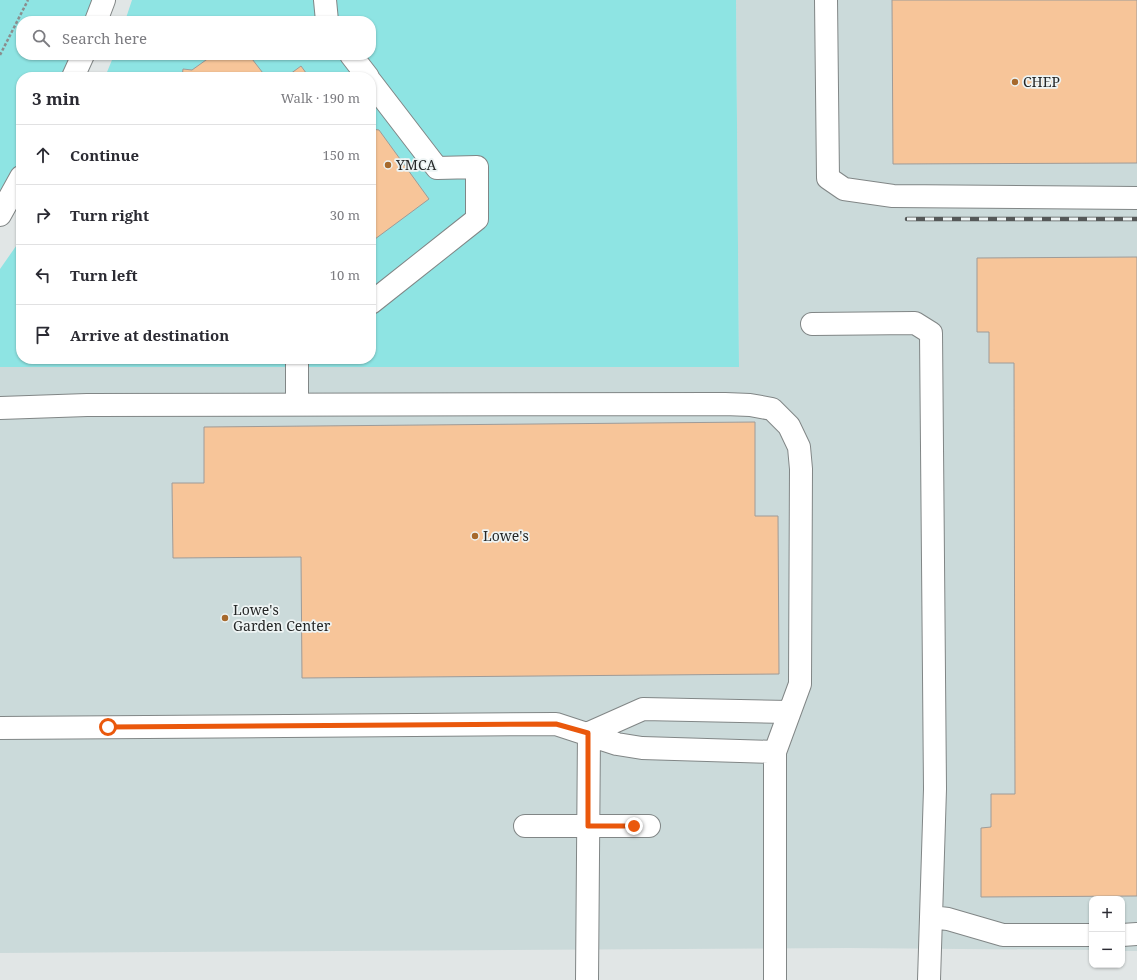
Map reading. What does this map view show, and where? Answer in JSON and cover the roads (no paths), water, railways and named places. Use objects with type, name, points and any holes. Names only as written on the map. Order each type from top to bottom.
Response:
[{"type":"main road","points":[[98,16],[104,0]]},
{"type":"main road","points":[[326,0],[327,16]]},
{"type":"main road","points":[[826,0],[828,178],[844,189],[893,196],[1137,198]]},
{"type":"main road","points":[[75,72],[81,60]]},
{"type":"main road","points":[[355,60],[364,72]]},
{"type":"main road","points":[[376,88],[438,168],[477,167],[477,219],[376,299]]},
{"type":"main road","points":[[0,215],[16,186]]},
{"type":"main road","points":[[812,324],[915,323],[931,334],[935,789],[929,980]]},
{"type":"main road","points":[[297,364],[297,404]]},
{"type":"main road","points":[[0,408],[87,405],[725,404],[750,405],[772,409],[789,426],[799,447],[801,469],[800,684],[775,752],[775,980]]},
{"type":"main road","points":[[588,733],[642,709],[790,712]]},
{"type":"main road","points":[[0,728],[556,724],[588,733],[617,744],[642,748],[775,752]]},
{"type":"main road","points":[[587,980],[588,733]]},
{"type":"main road","points":[[525,826],[649,826]]},
{"type":"main road","points":[[931,917],[948,919],[1003,936],[1089,935]]},
{"type":"main road","points":[[1125,935],[1137,934]]},
{"type":"railway","points":[[907,219],[1137,219]]},
{"type":"place","name":"CHEP","points":[[1015,82]]},
{"type":"place","name":"YMCA","points":[[388,165]]},
{"type":"place","name":"Lowe's","points":[[475,536]]},
{"type":"place","name":"Lowe's Garden Center","points":[[225,618]]}]
